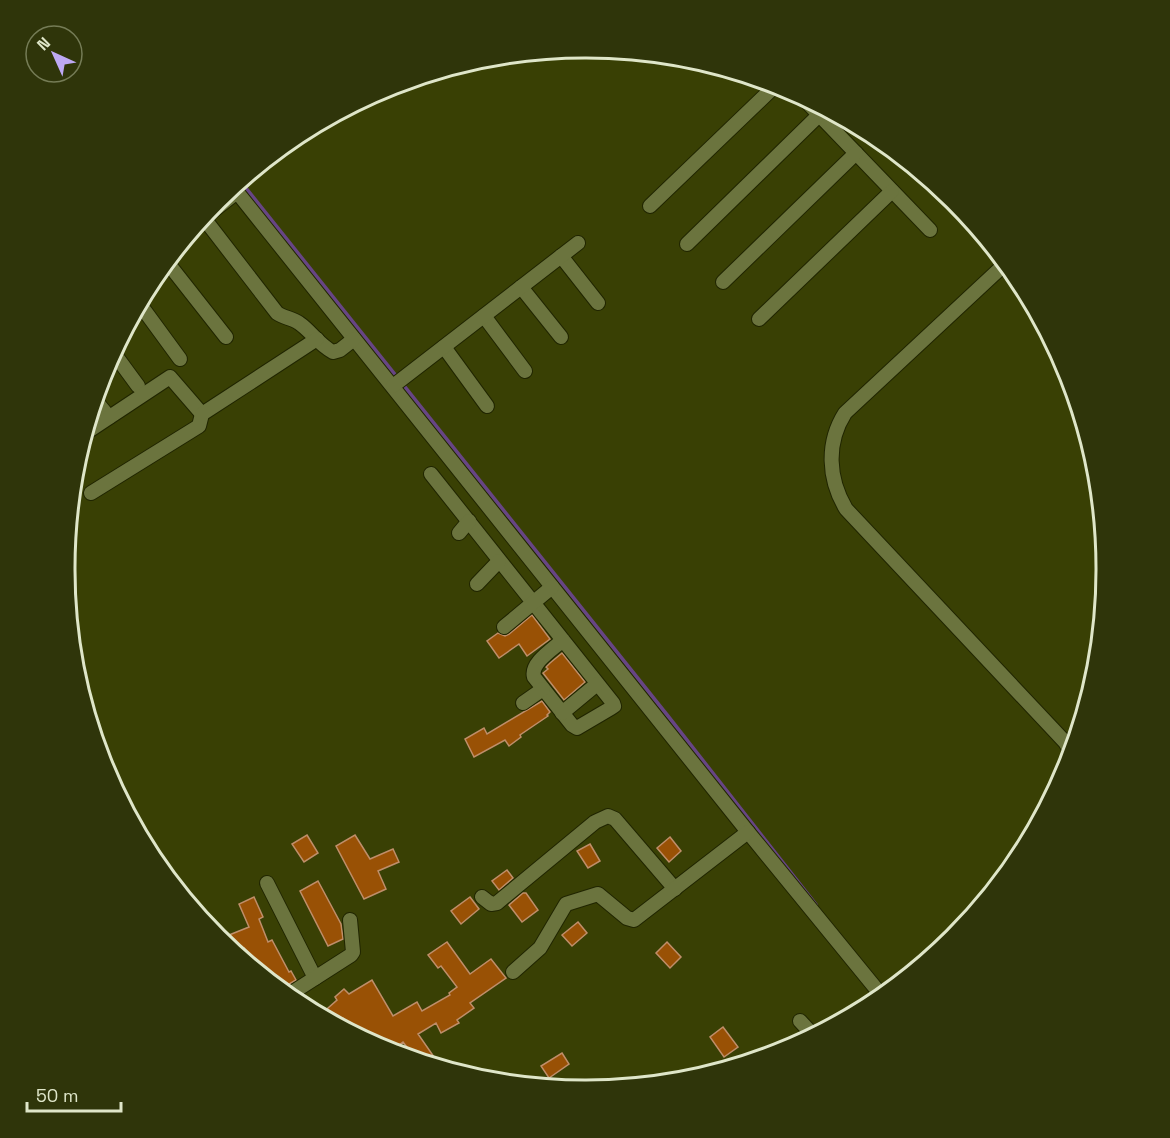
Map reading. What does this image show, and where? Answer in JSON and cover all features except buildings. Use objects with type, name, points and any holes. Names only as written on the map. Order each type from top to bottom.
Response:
[{"type":"street","points":[[650,206],[768,93]]},
{"type":"street","points":[[687,244],[819,115]]},
{"type":"street","points":[[820,116],[930,230]]},
{"type":"street","points":[[723,282],[856,153]]},
{"type":"street","points":[[759,319],[892,191]]},
{"type":"street","points":[[238,194],[354,339],[397,383],[552,587],[876,988]]},
{"type":"street","points":[[207,226],[282,317],[296,320],[324,347],[333,352],[340,350],[354,339]]},
{"type":"street","points":[[397,383],[578,243]]},
{"type":"street","points":[[561,256],[598,303]]},
{"type":"street","points":[[172,269],[226,337]]},
{"type":"street","points":[[998,270],[845,413],[836,427],[831,462],[833,480],[838,496],[846,509],[1064,743]]},
{"type":"street","points":[[521,287],[561,337]]},
{"type":"street","points":[[145,311],[180,359]]},
{"type":"street","points":[[484,316],[525,371]]},
{"type":"street","points":[[91,493],[200,426],[202,414],[317,339]]},
{"type":"street","points":[[444,347],[487,406]]},
{"type":"street","points":[[119,360],[138,386]]},
{"type":"street","points":[[95,427],[170,377],[202,414]]},
{"type":"street","points":[[101,407],[110,417]]},
{"type":"street","points":[[431,474],[499,561],[533,602],[613,703],[612,707],[577,728],[572,725],[534,677],[533,668],[563,640]]},
{"type":"street","points":[[459,533],[469,521]]},
{"type":"street","points":[[477,584],[499,561]]},
{"type":"street","points":[[504,627],[552,587]]},
{"type":"street","points":[[562,713],[597,684]]},
{"type":"street","points":[[523,703],[543,689]]},
{"type":"street","points":[[482,897],[491,904],[497,903],[595,822],[608,816],[615,819],[675,890]]},
{"type":"street","points":[[513,972],[540,948],[566,904],[598,894],[627,918],[634,920],[748,832]]},
{"type":"street","points":[[267,883],[315,978]]},
{"type":"street","points":[[297,990],[352,953],[351,920]]},
{"type":"street","points":[[800,1021],[807,1029]]},
{"type":"waterway","points":[[245,188],[816,905]]}]
